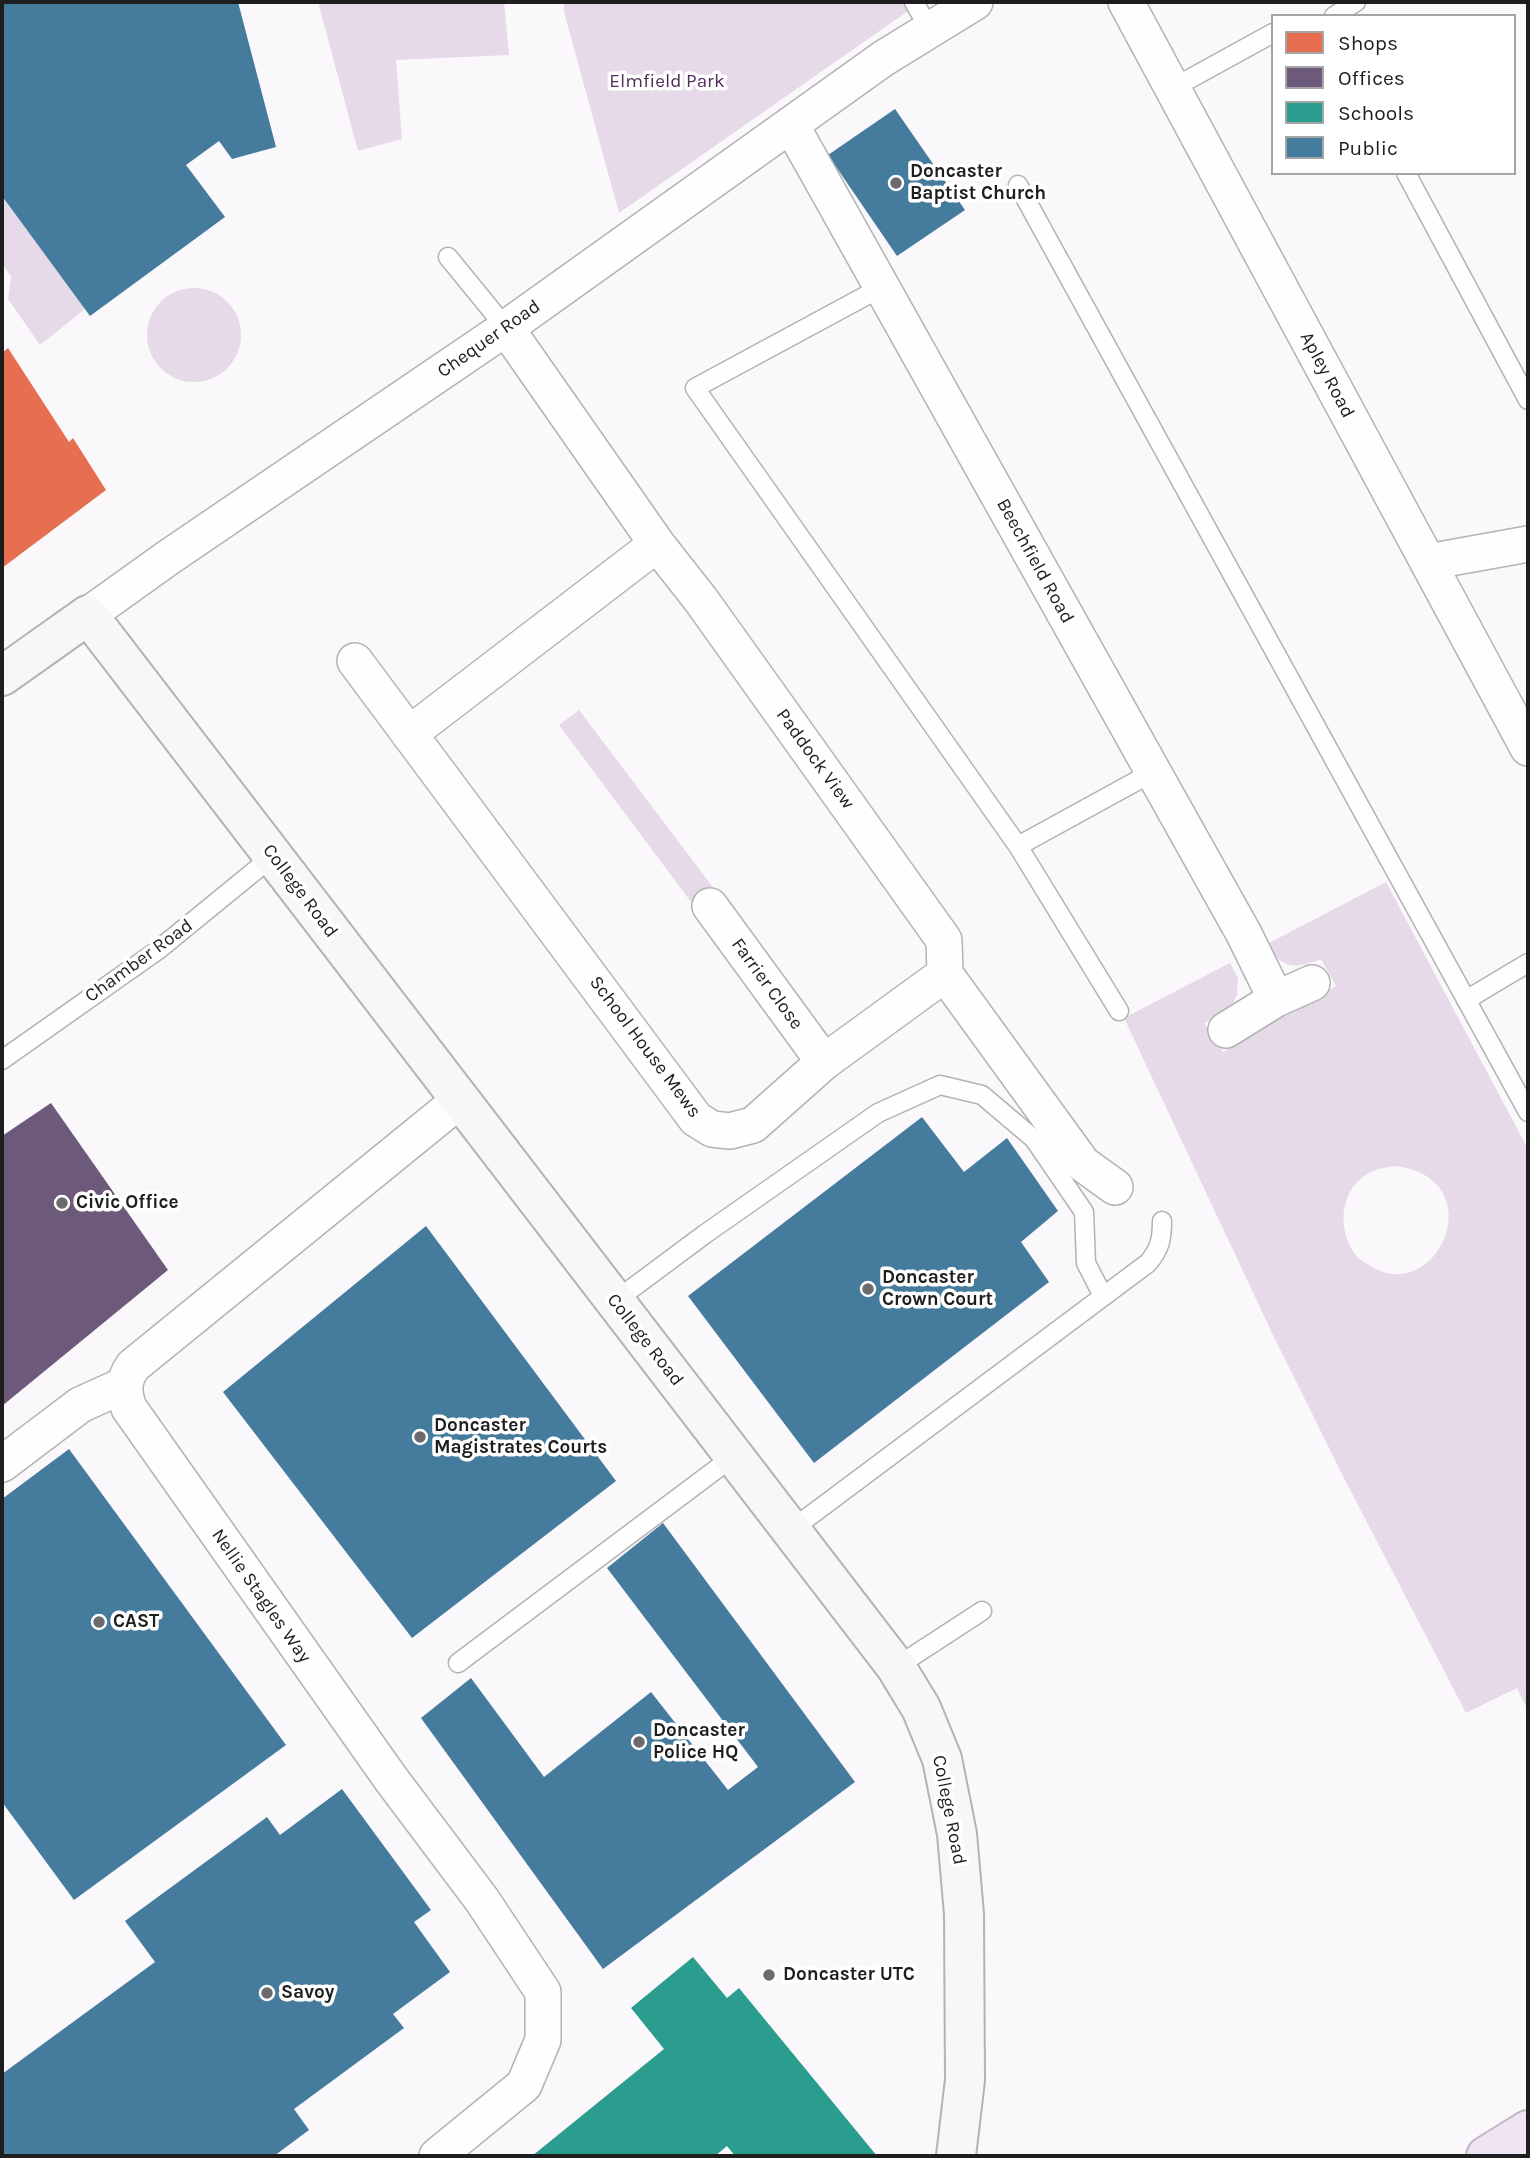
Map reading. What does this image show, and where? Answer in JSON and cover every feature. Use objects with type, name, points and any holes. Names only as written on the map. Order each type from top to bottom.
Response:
[{"type":"highway","points":[[1486,2156],[1528,2130]]},
{"type":"street","name":"Chequer Road","points":[[2,676],[169,557],[506,328],[791,125],[884,58],[922,16],[975,2]]},
{"type":"street","name":"Apley Road","points":[[1126,2],[1428,562],[1524,732]]},
{"type":"street","name":"Beechfield Road","points":[[791,125],[1244,934],[1276,999]]},
{"type":"street","name":"Paddock View","points":[[506,328],[657,544],[701,600],[944,940],[945,974]]},
{"type":"street","points":[[409,734],[657,544]]},
{"type":"street","points":[[1428,562],[1528,544]]},
{"type":"street","name":"College Road","points":[[88,615],[896,1667],[921,1708],[942,1759],[957,1834],[964,1914],[965,2080],[956,2156]]},
{"type":"street","name":"School House Mews","points":[[355,660],[696,1118],[712,1129],[730,1132],[753,1125],[824,1062],[945,974]]},
{"type":"street","name":"Farrier Close","points":[[709,906],[824,1062]]},
{"type":"street","points":[[945,974],[1083,1164],[1115,1187]]},
{"type":"street","points":[[1226,1030],[1276,999],[1311,983]]},
{"type":"street","points":[[2,1464],[80,1405],[124,1385],[126,1375],[133,1366],[460,1100]]},
{"type":"street","name":"Nellie Stagles Way","points":[[124,1385],[129,1408],[391,1779],[482,1900],[543,1993],[543,2040],[524,2085],[437,2156]]},
{"type":"lane","points":[[1337,14],[1356,2]]},
{"type":"lane","points":[[1173,88],[1271,34]]},
{"type":"lane","points":[[1407,175],[1526,389]]},
{"type":"lane","points":[[1018,185],[1528,1112]]},
{"type":"lane","points":[[448,257],[506,328]]},
{"type":"lane","points":[[882,287],[695,388],[1018,846],[1119,1011]]},
{"type":"lane","points":[[1018,846],[1153,772]]},
{"type":"lane","name":"Chamber Road","points":[[2,1060],[158,950],[273,856]]},
{"type":"lane","points":[[1466,1000],[1528,963]]},
{"type":"lane","points":[[615,1301],[705,1234],[878,1113],[940,1085],[982,1095],[1034,1139],[1084,1212],[1086,1263],[1103,1296]]},
{"type":"lane","points":[[791,1530],[1147,1263],[1158,1251],[1162,1221]]},
{"type":"lane","points":[[458,1662],[734,1456]]},
{"type":"lane","points":[[896,1667],[982,1611]]},
{"type":"green space","points":[[318,2],[504,2],[509,55],[396,60],[402,139],[358,151]]},
{"type":"green space","name":"Elmfield Park","points":[[564,2],[921,2],[619,213],[564,12]]},
{"type":"green space","points":[[2,196],[85,309],[40,345],[8,299],[11,277],[2,263]]},
{"type":"green space","points":[[194,288],[212,292],[227,302],[237,317],[241,335],[237,353],[227,368],[212,378],[194,382],[176,378],[161,368],[151,353],[147,335],[151,317],[161,302],[176,292]]},
{"type":"green space","points":[[579,710],[712,886],[691,902],[559,725]]},
{"type":"green space","points":[[1386,882],[1528,1149],[1528,1711],[1517,1688],[1466,1713],[1272,1333],[1124,1018],[1230,963],[1238,978],[1237,995],[1228,1013],[1204,1023],[1223,1052],[1336,986],[1321,959],[1304,965],[1290,965],[1278,959],[1267,944]],"holes":[[[1397,1166],[1426,1176],[1443,1193],[1449,1214],[1445,1236],[1434,1255],[1417,1269],[1396,1274],[1372,1267],[1361,1260],[1349,1244],[1345,1232],[1344,1209],[1353,1187],[1371,1172],[1387,1167]]]},
{"type":"building: Shops","points":[[8,348],[69,442],[73,438],[106,490],[2,568],[2,353]]},
{"type":"building: Offices","name":"Civic Office","points":[[51,1103],[168,1270],[2,1406],[2,1136]]},
{"type":"building: Schools","points":[[693,1957],[727,1998],[739,1988],[877,2156],[735,2156],[727,2146],[715,2156],[532,2156],[664,2049],[631,2008]]},
{"type":"building: Public","points":[[6,2],[238,2],[276,147],[232,159],[219,141],[186,165],[225,217],[90,316],[2,196],[2,5]]},
{"type":"building: Public","name":"Doncaster Baptist Church","points":[[895,109],[965,210],[897,256],[828,155]]},
{"type":"building: Public","name":"Doncaster Crown Court","points":[[922,1117],[964,1172],[1007,1138],[1058,1211],[1021,1242],[1049,1282],[814,1463],[688,1296]]},
{"type":"building: Public","name":"Doncaster Magistrates Courts","points":[[426,1226],[616,1481],[412,1638],[223,1392]]},
{"type":"building: Public","name":"CAST","points":[[69,1449],[286,1745],[74,1900],[2,1802],[2,1499]]},
{"type":"building: Public","name":"Doncaster Police HQ","points":[[663,1523],[855,1782],[603,1969],[421,1718],[471,1678],[544,1777],[651,1692],[728,1790],[758,1767],[607,1568]]},
{"type":"building: Public","name":"Savoy","points":[[342,1789],[431,1910],[414,1922],[450,1972],[393,2014],[404,2028],[294,2109],[309,2130],[274,2156],[2,2156],[2,2074],[155,1962],[125,1921],[267,1817],[280,1835]]},
{"type":"place","name":"Doncaster Baptist Church","points":[[896,183]]},
{"type":"place","name":"Civic Office","points":[[62,1203]]},
{"type":"place","name":"Doncaster Crown Court","points":[[868,1289]]},
{"type":"place","name":"Doncaster Magistrates Courts","points":[[420,1437]]},
{"type":"place","name":"CAST","points":[[99,1622]]},
{"type":"place","name":"Doncaster Police HQ","points":[[639,1742]]},
{"type":"place","name":"Doncaster UTC","points":[[769,1975]]},
{"type":"place","name":"Savoy","points":[[267,1993]]}]
